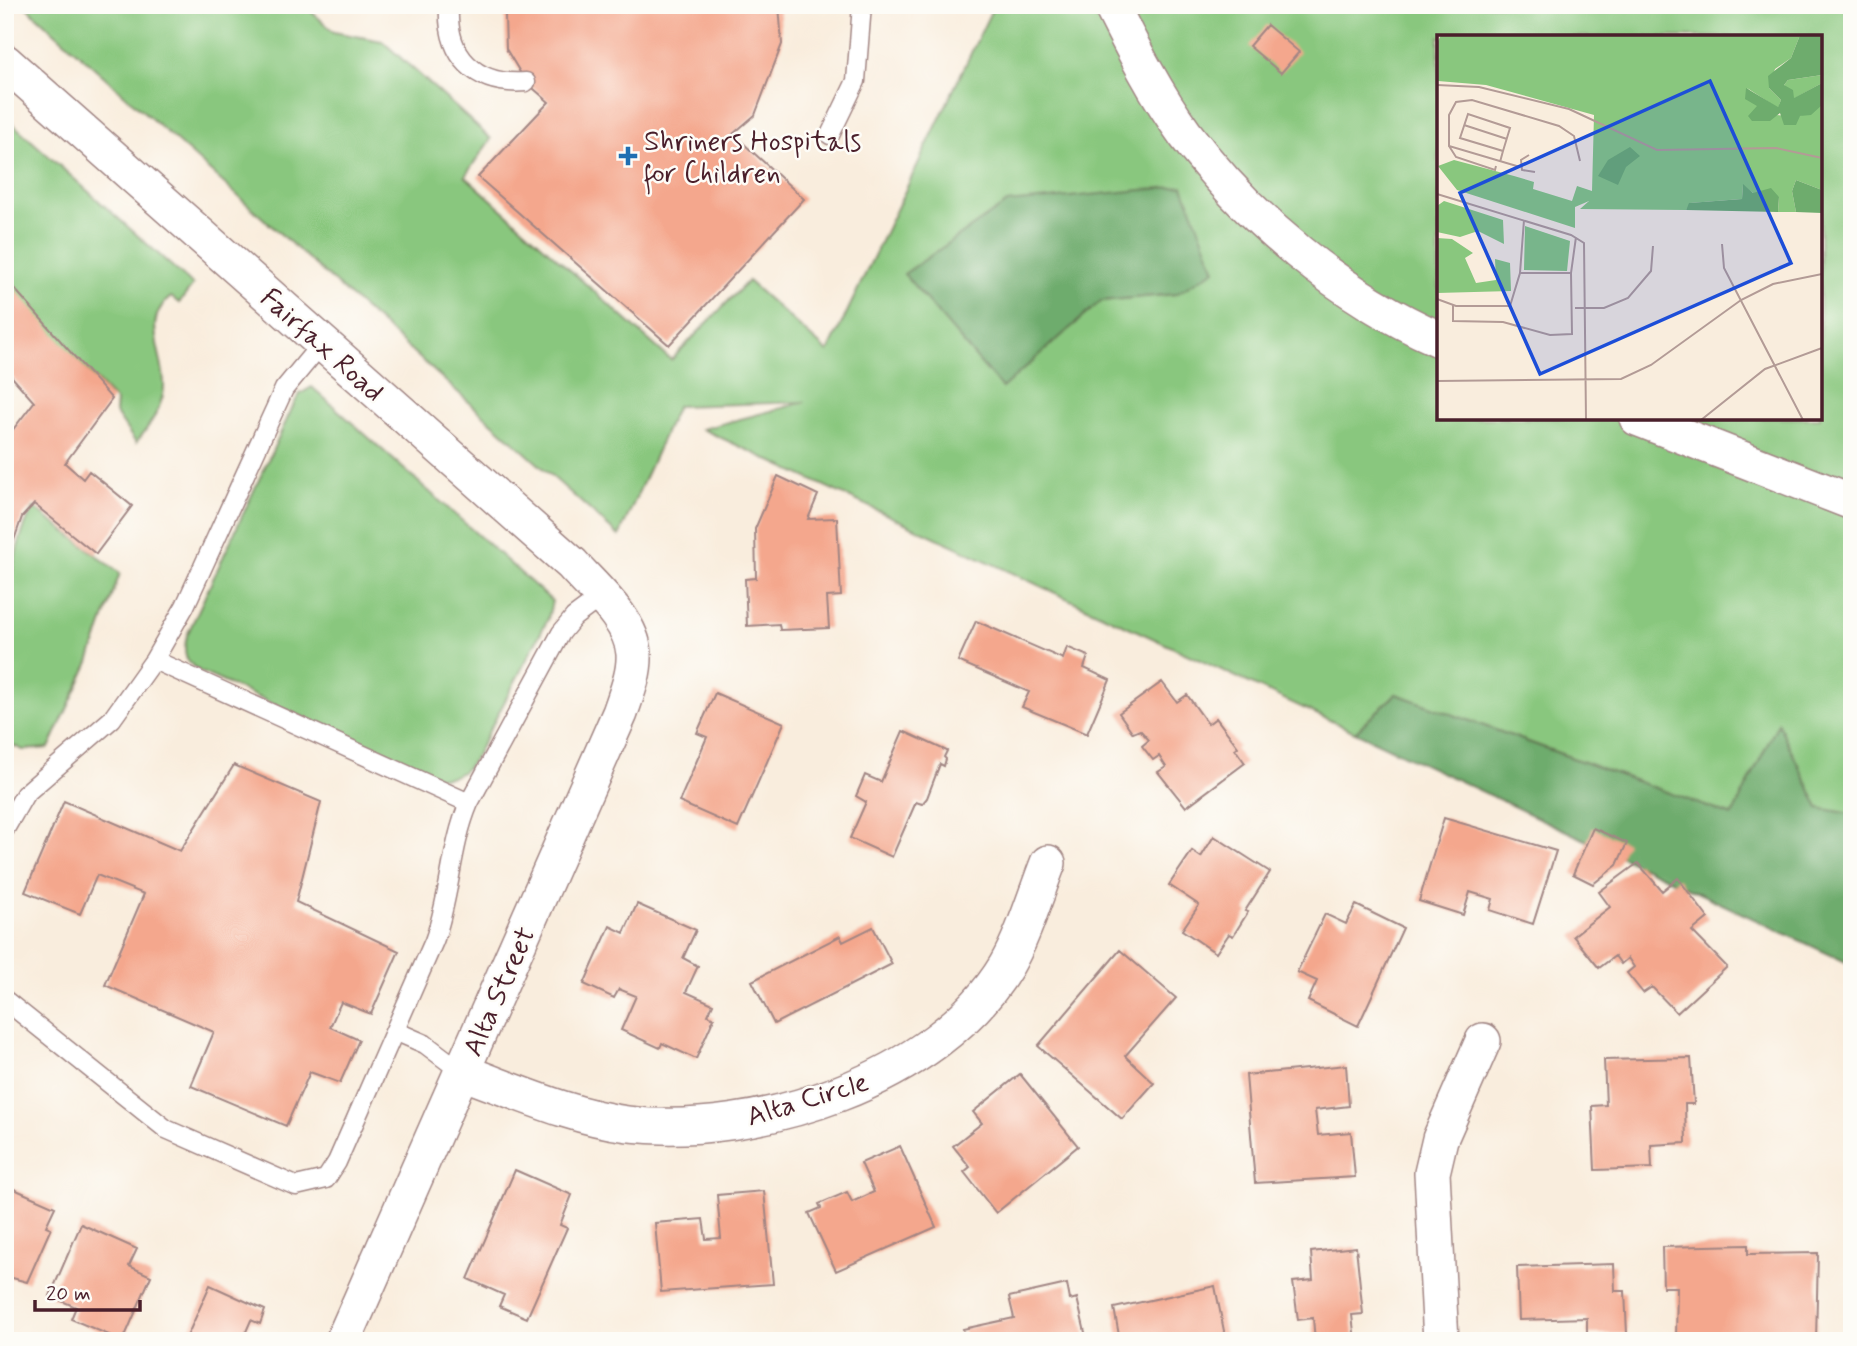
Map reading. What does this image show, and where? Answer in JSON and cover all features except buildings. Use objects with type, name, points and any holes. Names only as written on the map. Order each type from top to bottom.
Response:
[{"type":"street","points":[[1111,5],[1179,126],[1256,213],[1338,279],[1383,310],[1437,338]]},
{"type":"street","name":"Fairfax Road","points":[[5,62],[572,564],[601,597],[630,637]]},
{"type":"street","points":[[1642,420],[1852,502]]},
{"type":"street","name":"Alta Street","points":[[343,1341],[620,713],[632,671],[634,654],[630,637]]},
{"type":"street","name":"Alta Circle","points":[[462,1072],[579,1113],[628,1124],[698,1125],[755,1117],[823,1098],[872,1080],[929,1046],[972,1012],[1007,965],[1048,863]]},
{"type":"street","points":[[1441,1341],[1432,1172],[1440,1139],[1483,1041]]},
{"type":"lane","points":[[449,5],[448,27],[454,47],[467,64],[484,77],[506,84],[526,82]]},
{"type":"lane","points":[[830,135],[856,81],[862,5]]},
{"type":"lane","points":[[5,830],[25,794],[112,719],[154,660],[185,606],[284,389],[322,343]]},
{"type":"lane","points":[[5,1000],[166,1129],[296,1186],[320,1182],[332,1173],[442,921],[447,903],[451,856],[469,803],[561,634],[574,617],[601,597]]},
{"type":"lane","points":[[154,660],[469,803]]},
{"type":"lane","points":[[396,1031],[425,1044],[462,1072]]},
{"type":"green space","points":[[24,5],[304,5],[334,32],[382,41],[491,139],[465,176],[671,360],[748,281],[828,352],[994,5],[1852,5],[1852,814],[1819,809],[1778,724],[1733,816],[1396,694],[1355,732],[702,429],[805,402],[677,406],[619,536]],"holes":[[[1214,270],[1176,294],[1101,301]]]},
{"type":"green space","points":[[5,117],[193,285],[179,303],[171,297],[157,316],[156,337],[164,392],[155,415],[136,443],[115,412],[116,401],[5,285]]},
{"type":"green space","points":[[1183,186],[1215,270],[1176,294],[1101,301],[1002,388],[904,274],[1007,203]]},
{"type":"green space","points":[[312,387],[552,601],[548,619],[477,754],[469,766],[458,774],[446,777],[432,775],[199,671],[190,664],[186,656],[187,635],[294,404],[300,394]]},
{"type":"green space","points":[[34,508],[120,573],[89,662],[49,748],[23,750],[5,742],[5,653],[15,558],[23,531]]},
{"type":"green space","points":[[1396,694],[1732,816],[1778,723],[1819,808],[1852,814],[1852,965],[1355,732]]},
{"type":"place","name":"Shriners Hospitals for Children","points":[[628,156]]}]
